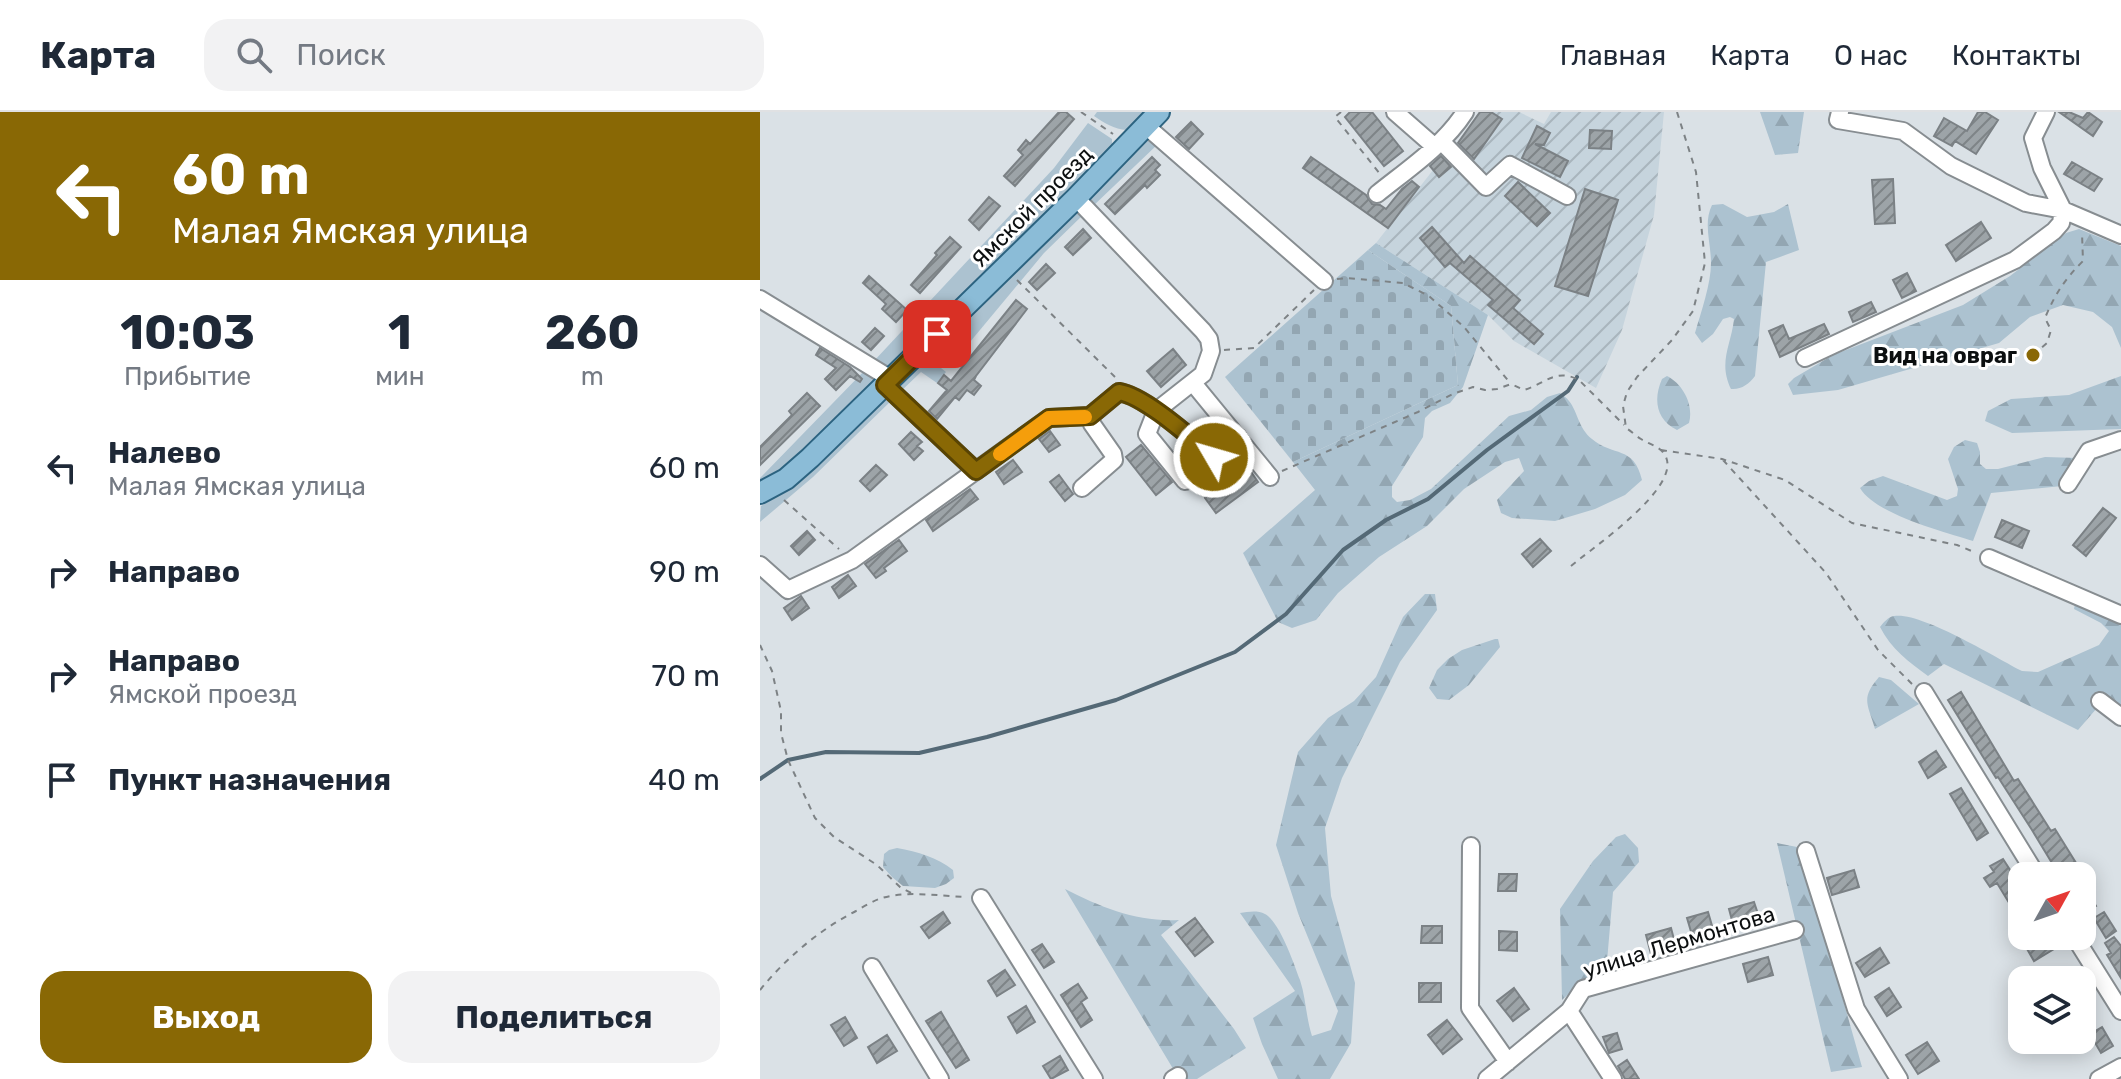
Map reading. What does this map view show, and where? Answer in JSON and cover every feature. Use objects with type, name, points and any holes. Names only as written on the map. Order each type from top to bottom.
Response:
[{"type":"main road","name":"Ямской проезд","points":[[766,491],[802,465],[1076,198],[1152,119]]},
{"type":"street","points":[[1395,112],[1438,144],[1486,187],[1510,165],[1567,196]]},
{"type":"street","points":[[1383,189],[1438,144],[1465,112]]},
{"type":"street","points":[[1840,112],[1838,120],[1903,131],[1951,166],[2026,203],[2063,210],[2121,235]]},
{"type":"street","points":[[1805,358],[2015,260],[2054,231],[2061,223],[2063,210],[2042,168],[2033,138],[2046,112]]},
{"type":"street","points":[[1152,119],[1324,281]]},
{"type":"street","points":[[1076,198],[1209,339],[1211,351],[1203,374],[1156,411],[1147,434],[1185,481],[1238,437]]},
{"type":"street","points":[[760,299],[888,382],[976,471]]},
{"type":"street","points":[[1193,383],[1270,477]]},
{"type":"street","points":[[760,565],[788,590],[852,560],[1049,418],[1090,416],[1119,392],[1156,411],[1214,457]]},
{"type":"street","points":[[1082,488],[1114,460],[1090,416]]},
{"type":"street","points":[[2068,484],[2089,451],[2121,440]]},
{"type":"street","points":[[1989,558],[2121,615]]},
{"type":"street","points":[[1924,692],[2028,862]]},
{"type":"street","points":[[2100,701],[2121,717]]},
{"type":"street","points":[[1471,846],[1470,1008],[1508,1062]]},
{"type":"street","points":[[1806,851],[1856,1009],[1899,1079]]},
{"type":"street","points":[[981,898],[1094,1079]]},
{"type":"street","name":"улица Лермонтова","points":[[1487,1079],[1569,1011],[1583,989],[1795,930]]},
{"type":"street","points":[[2083,950],[2121,1011]]},
{"type":"street","points":[[872,967],[940,1079]]},
{"type":"street","points":[[1569,1011],[1613,1079]]},
{"type":"street","points":[[2099,1079],[2121,1067]]},
{"type":"path","points":[[1081,112],[1128,145]]},
{"type":"path","points":[[1341,112],[1335,117],[1383,189]]},
{"type":"path","points":[[1626,428],[1623,406],[1627,392],[1693,311],[1705,263],[1696,172],[1677,112]]},
{"type":"path","points":[[2033,355],[2047,343],[2051,330],[2045,318],[2050,305],[2065,279],[2083,261],[2081,234],[2090,222]]},
{"type":"path","points":[[1005,268],[1122,384],[1126,393]]},
{"type":"path","points":[[1211,351],[1254,348],[1324,281],[1347,278],[1403,283],[1429,296],[1464,327],[1511,384],[1524,390],[1559,374],[1579,380],[1626,428],[1660,450],[1666,456],[1668,465],[1658,489],[1638,512],[1571,566]]},
{"type":"path","points":[[1270,477],[1453,394],[1473,387],[1485,390],[1511,384]]},
{"type":"path","points":[[1660,450],[1722,459],[1785,480],[1852,523],[1957,545],[1989,558]]},
{"type":"path","points":[[1722,459],[1826,573],[1878,650],[1924,692]]},
{"type":"path","points":[[766,491],[852,560]]},
{"type":"path","points":[[760,645],[772,671],[788,760],[815,818],[834,837],[877,865],[900,887],[913,894]]},
{"type":"path","points":[[760,990],[809,942],[841,919],[879,899],[913,894],[981,898]]},
{"type":"shaded area","points":[[1480,112],[1519,112],[1544,124],[1551,112],[1664,112],[1654,215],[1622,330],[1596,388],[1514,341],[1488,315],[1376,243],[1433,170],[1439,177],[1453,165],[1456,147]]},
{"type":"green space","points":[[1097,112],[1145,112],[1127,130],[1102,121],[1094,116]]},
{"type":"green space","points":[[1760,112],[1804,112],[1798,153],[1775,155]]},
{"type":"green space","points":[[1088,123],[1112,139],[1112,148],[892,365],[887,367],[874,361],[1054,168]]},
{"type":"green space","points":[[1147,138],[1158,144],[1092,207],[1087,197]]},
{"type":"green space","points":[[1723,204],[1747,217],[1774,212],[1788,204],[1799,250],[1766,262],[1755,376],[1735,389],[1731,389],[1727,379],[1725,362],[1734,319],[1723,319],[1702,343],[1695,333],[1711,271],[1709,212],[1712,205]]},
{"type":"green space","points":[[1076,209],[1085,213],[1044,253],[965,348],[952,339],[951,333]]},
{"type":"green space","points":[[2079,229],[2121,246],[2121,348],[2112,327],[2093,312],[2063,305],[2030,317],[1999,343],[1838,390],[1793,395],[1788,384],[1794,378],[1833,355],[1963,305],[2010,276],[2066,233]]},
{"type":"green space","points":[[1376,243],[1488,315],[1463,387],[1450,403],[1432,411],[1425,418],[1423,437],[1392,486],[1392,497],[1397,502],[1410,500],[1431,489],[1509,416],[1531,410],[1547,397],[1560,393],[1572,405],[1587,435],[1628,456],[1634,461],[1642,480],[1625,495],[1595,509],[1555,521],[1512,518],[1501,513],[1497,500],[1524,471],[1519,458],[1505,462],[1464,489],[1427,526],[1379,557],[1338,593],[1316,620],[1292,628],[1278,622],[1243,553],[1315,490],[1293,462],[1458,385],[1451,306],[1368,250]]},
{"type":"green space","points":[[1368,250],[1451,306],[1458,385],[1293,462],[1225,377]]},
{"type":"green space","points":[[926,356],[946,372],[937,383],[921,372],[899,393],[897,384]]},
{"type":"green space","points":[[866,369],[877,379],[778,475],[760,484],[760,478]]},
{"type":"green space","points":[[1667,376],[1682,390],[1690,409],[1689,423],[1677,430],[1665,421],[1658,408],[1659,387]]},
{"type":"green space","points":[[2121,376],[2121,429],[2012,433],[1985,421],[1988,411],[2011,399],[2069,395]]},
{"type":"green space","points":[[886,396],[894,398],[813,477],[760,522],[761,506],[789,489]]},
{"type":"green space","points":[[1965,440],[1977,443],[1980,464],[1986,469],[2045,457],[2078,458],[2062,486],[1991,493],[1973,541],[1895,514],[1880,506],[1860,488],[1883,476],[1947,500],[1957,496],[1958,489],[1948,459],[1954,447]]},
{"type":"green space","points":[[1425,594],[1435,594],[1437,610],[1400,662],[1342,778],[1325,828],[1331,896],[1355,983],[1351,1043],[1330,1079],[1278,1079],[1253,1018],[1295,991],[1240,913],[1259,912],[1271,918],[1286,944],[1300,980],[1312,1036],[1331,1030],[1338,1011],[1298,913],[1276,845],[1298,752],[1328,718],[1354,701],[1376,677],[1403,617]]},
{"type":"green space","points":[[2075,603],[2121,622],[2121,710],[2099,695],[2092,697],[2091,701],[2097,708],[2078,730],[1944,664],[1928,676],[1895,648],[1880,627],[1894,616],[1906,616],[1958,637],[2022,671],[2038,672],[2099,645],[2109,631],[2101,623],[2074,609]]},
{"type":"green space","points":[[1498,639],[1500,647],[1469,685],[1449,700],[1437,699],[1429,688],[1437,670],[1462,650]]},
{"type":"green space","points":[[1879,677],[1891,680],[1919,704],[1875,729],[1867,702],[1869,691]]},
{"type":"green space","points":[[1625,834],[1638,848],[1639,862],[1613,892],[1606,973],[1582,984],[1562,1000],[1560,909],[1593,861],[1616,837]]},
{"type":"green space","points":[[1777,843],[1797,847],[1801,851],[1862,1067],[1831,1072]]},
{"type":"green space","points":[[897,848],[940,862],[953,870],[954,878],[935,888],[903,886],[883,867],[884,854]]},
{"type":"green space","points":[[1065,889],[1120,912],[1148,919],[1179,920],[1161,935],[1246,1048],[1197,1079],[1181,1079]]},
{"type":"building","points":[[1059,112],[1066,112],[1074,119],[1015,186],[1004,176],[1023,155],[1018,150],[1026,140],[1030,144]]},
{"type":"building","points":[[1350,112],[1372,112],[1403,151],[1384,166],[1345,117]]},
{"type":"building","points":[[1480,112],[1491,112],[1502,119],[1474,159],[1458,143]]},
{"type":"building","points":[[1978,112],[1985,112],[1998,120],[1976,154],[1955,141],[1952,146],[1934,136],[1944,118],[1967,131]]},
{"type":"building","points":[[2059,112],[2069,112],[2083,118],[2088,112],[2102,122],[2093,136]]},
{"type":"building","points":[[1191,122],[1203,134],[1189,149],[1176,137]]},
{"type":"building","points":[[1537,126],[1550,133],[1544,145],[1535,144],[1568,161],[1560,177],[1522,158]]},
{"type":"building","points":[[1590,130],[1612,131],[1611,149],[1589,148]]},
{"type":"building","points":[[1441,156],[1451,167],[1439,177],[1430,166]]},
{"type":"building","points":[[1152,157],[1160,165],[1155,170],[1160,175],[1115,214],[1105,204]]},
{"type":"building","points":[[1311,157],[1366,195],[1372,204],[1386,209],[1412,181],[1419,187],[1388,228],[1303,168]]},
{"type":"building","points":[[2072,162],[2102,179],[2094,191],[2064,174]]},
{"type":"building","points":[[1893,179],[1895,223],[1875,224],[1872,180]]},
{"type":"building","points":[[1518,182],[1550,213],[1537,226],[1505,196]]},
{"type":"building","points":[[1585,189],[1618,200],[1588,296],[1555,286]]},
{"type":"building","points":[[989,197],[1000,206],[979,230],[969,220]]},
{"type":"building","points":[[1981,222],[1991,238],[1956,261],[1946,245]]},
{"type":"building","points":[[1432,227],[1464,263],[1470,256],[1520,300],[1513,308],[1543,334],[1534,344],[1488,305],[1493,300],[1450,263],[1445,267],[1420,238]]},
{"type":"building","points":[[1083,229],[1091,238],[1073,255],[1065,247]]},
{"type":"building","points":[[950,237],[961,247],[920,293],[911,285]]},
{"type":"building","points":[[1046,264],[1055,273],[1037,290],[1029,282]]},
{"type":"building","points":[[1907,273],[1916,291],[1902,298],[1893,280]]},
{"type":"building","points":[[869,276],[907,310],[896,322],[882,309],[886,304],[863,283]]},
{"type":"building","points":[[1016,300],[1027,309],[976,376],[974,380],[981,386],[974,395],[967,390],[959,400],[955,397],[937,419],[929,411],[947,390],[938,383],[944,375],[951,381]]},
{"type":"building","points":[[1871,302],[1876,312],[1853,322],[1849,312]]},
{"type":"building","points":[[1824,324],[1829,334],[1780,357],[1769,331],[1783,325],[1789,339]]},
{"type":"building","points":[[875,328],[884,336],[871,350],[862,342]]},
{"type":"building","points":[[820,348],[850,367],[862,379],[860,382],[850,376],[836,390],[825,379],[836,368],[816,355]]},
{"type":"building","points":[[1173,349],[1186,365],[1161,387],[1147,371]]},
{"type":"building","points":[[807,393],[820,406],[760,465],[760,447],[792,415],[789,411]]},
{"type":"building","points":[[1050,431],[1060,445],[1049,452],[1039,439]]},
{"type":"building","points":[[911,432],[922,442],[917,446],[923,451],[914,460],[899,444]]},
{"type":"building","points":[[1141,445],[1172,482],[1156,495],[1126,457]]},
{"type":"building","points":[[1013,460],[1022,472],[1004,484],[996,472]]},
{"type":"building","points":[[876,465],[887,475],[870,491],[860,481]]},
{"type":"building","points":[[1247,466],[1258,482],[1216,513],[1205,498]]},
{"type":"building","points":[[1059,475],[1073,494],[1065,501],[1050,482]]},
{"type":"building","points":[[970,489],[978,499],[933,531],[926,520]]},
{"type":"building","points":[[2103,508],[2116,518],[2086,556],[2073,545]]},
{"type":"building","points":[[2002,520],[2029,531],[2022,548],[1995,537]]},
{"type":"building","points":[[807,531],[815,540],[799,555],[791,546]]},
{"type":"building","points":[[1540,539],[1551,551],[1533,567],[1522,554]]},
{"type":"building","points":[[899,540],[907,551],[876,578],[865,564]]},
{"type":"building","points":[[848,575],[856,586],[839,598],[832,587]]},
{"type":"building","points":[[801,596],[809,608],[792,620],[784,608]]},
{"type":"building","points":[[1961,692],[2014,781],[2018,779],[2051,831],[2055,829],[2075,862],[2051,862],[1948,700]]},
{"type":"building","points":[[1936,751],[1946,767],[1928,778],[1919,762]]},
{"type":"building","points":[[1961,788],[1988,833],[1977,840],[1950,794]]},
{"type":"building","points":[[2003,859],[2008,867],[2008,901],[1997,883],[1990,887],[1984,878],[1994,872],[1990,866]]},
{"type":"building","points":[[1854,870],[1859,887],[1832,895],[1827,878]]},
{"type":"building","points":[[1499,874],[1517,874],[1516,891],[1498,891]]},
{"type":"building","points":[[1754,902],[1759,917],[1733,924],[1729,909]]},
{"type":"building","points":[[943,912],[950,923],[929,938],[921,927]]},
{"type":"building","points":[[1708,912],[1713,929],[1692,935],[1687,918]]},
{"type":"building","points":[[2104,912],[2116,931],[2106,938],[2096,917]]},
{"type":"building","points":[[1195,918],[1213,942],[1195,956],[1176,932]]},
{"type":"building","points":[[1422,926],[1442,926],[1442,943],[1421,943]]},
{"type":"building","points":[[1671,928],[1676,947],[1651,954],[1646,935]]},
{"type":"building","points":[[1499,931],[1517,932],[1517,951],[1499,950]]},
{"type":"building","points":[[2114,937],[2121,946],[2121,978],[2107,955],[2111,953],[2105,943]]},
{"type":"building","points":[[1042,944],[1054,962],[1044,968],[1032,950]]},
{"type":"building","points":[[1880,948],[1889,963],[1865,977],[1856,963]]},
{"type":"building","points":[[2028,950],[2052,950],[2034,961]]},
{"type":"building","points":[[1768,957],[1773,975],[1748,982],[1743,964]]},
{"type":"building","points":[[1005,970],[1015,985],[997,996],[988,981]]},
{"type":"building","points":[[1419,983],[1441,983],[1441,1002],[1419,1002]]},
{"type":"building","points":[[1078,984],[1087,998],[1081,1002],[1092,1020],[1081,1027],[1061,995]]},
{"type":"building","points":[[1514,988],[1529,1009],[1513,1021],[1497,1001]]},
{"type":"building","points":[[1889,988],[1901,1007],[1887,1016],[1875,997]]},
{"type":"building","points":[[1026,1006],[1035,1022],[1017,1033],[1008,1017]]},
{"type":"building","points":[[941,1012],[969,1060],[956,1068],[926,1021]]},
{"type":"building","points":[[845,1017],[857,1038],[844,1046],[831,1025]]},
{"type":"building","points":[[1447,1020],[1462,1039],[1443,1054],[1428,1035]]},
{"type":"building","points":[[2102,1027],[2113,1046],[2101,1053],[2096,1044],[2096,1030]]},
{"type":"building","points":[[1617,1033],[1622,1049],[1609,1053],[1603,1037]]},
{"type":"building","points":[[887,1035],[897,1051],[877,1063],[868,1047]]},
{"type":"building","points":[[1927,1042],[1939,1061],[1918,1074],[1906,1055]]},
{"type":"building","points":[[1060,1056],[1068,1070],[1051,1079],[1043,1066]]},
{"type":"building","points":[[1627,1060],[1639,1079],[1625,1079],[1618,1066]]},
{"type":"waterway","points":[[760,779],[788,760],[826,752],[919,753],[987,737],[1116,700],[1235,652],[1286,614],[1343,550],[1386,520],[1428,499],[1487,450],[1568,391],[1577,377]]},
{"type":"slow traffic","points":[[1000,454],[1049,418],[1085,417]]},
{"type":"place","name":"Вид на овраг","points":[[2033,355]]},
{"type":"route","points":[[937,334],[885,385],[976,471],[1049,418],[1090,416],[1119,392],[1156,411],[1214,457]]}]
